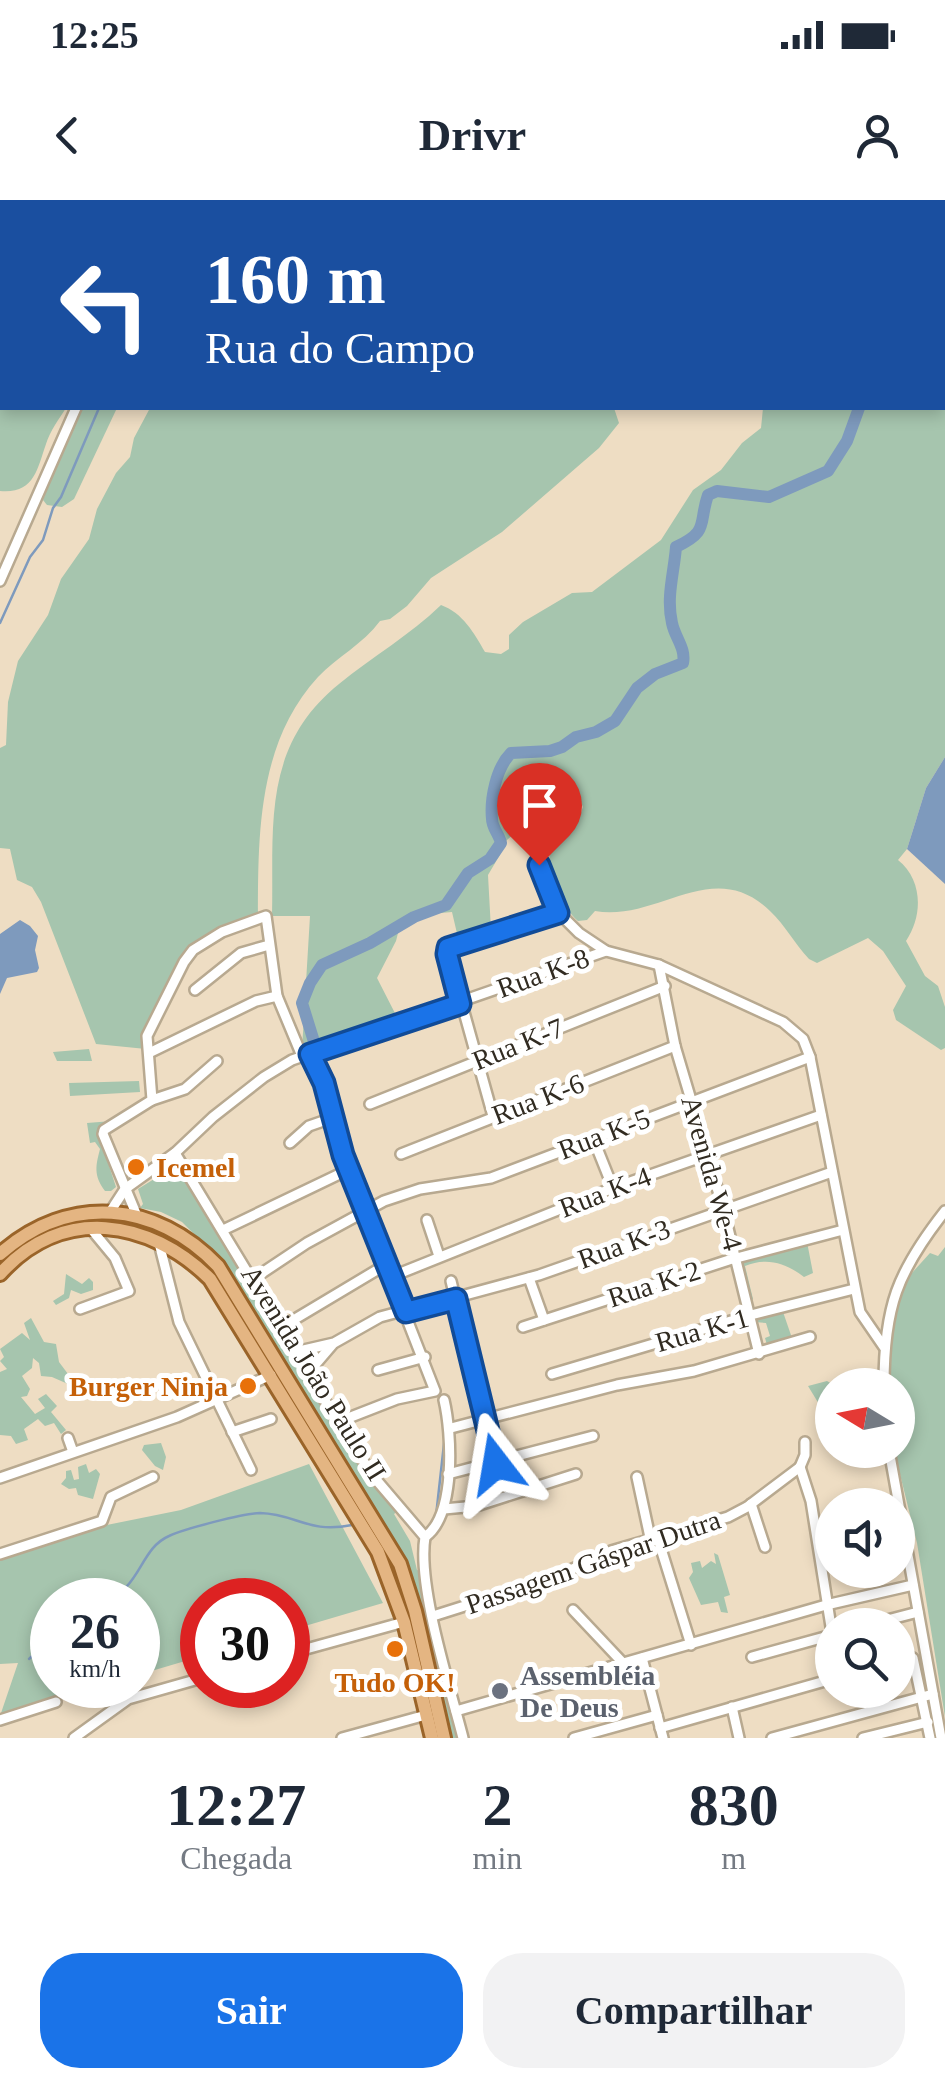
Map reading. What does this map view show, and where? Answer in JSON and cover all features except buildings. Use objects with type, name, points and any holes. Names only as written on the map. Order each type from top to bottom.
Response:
[{"type":"main road","name":"Avenida João Paulo II","points":[[0,1254],[24,1235],[60,1218],[110,1212],[137,1216],[183,1235],[218,1266],[390,1544],[409,1588],[444,1738]]},
{"type":"main road","name":"Avenida João Paulo II","points":[[0,1274],[30,1247],[55,1236],[91,1229],[129,1230],[159,1240],[188,1258],[210,1279],[378,1552],[404,1622],[432,1738]]},
{"type":"street","points":[[0,581],[75,410]]},
{"type":"street","points":[[539,865],[558,913],[579,933],[606,950],[659,965],[783,1022],[803,1039],[860,1312],[884,1347]]},
{"type":"street","points":[[493,1116],[447,954],[454,946],[558,913]]},
{"type":"street","points":[[152,1100],[148,1030],[194,950],[222,932],[266,916],[276,996],[311,1053],[324,1083],[350,1169],[370,1209],[435,1390],[397,1399],[338,1422]]},
{"type":"street","points":[[196,990],[241,953],[270,945]]},
{"type":"street","name":"Rua K-8","points":[[125,1189],[175,1153],[264,1077],[311,1053],[606,950]]},
{"type":"street","name":"Avenida We-4","points":[[659,965],[676,1046],[760,1354]]},
{"type":"street","points":[[664,988],[675,972]]},
{"type":"street","name":"Rua K-7","points":[[370,1104],[664,988]]},
{"type":"street","points":[[149,1053],[256,1001],[276,996]]},
{"type":"street","name":"Rua K-6","points":[[400,1154],[676,1046]]},
{"type":"street","name":"Rua K-5","points":[[253,1279],[307,1242],[370,1209],[420,1189],[468,1183],[512,1170],[810,1058]]},
{"type":"street","points":[[137,1216],[104,1130],[152,1100],[185,1089],[217,1062]]},
{"type":"street","name":"Rua K-4","points":[[395,1275],[613,1188],[820,1114]]},
{"type":"street","points":[[290,1143],[309,1126],[332,1118]]},
{"type":"street","points":[[593,1138],[613,1188]]},
{"type":"street","points":[[175,1153],[373,1476],[425,1537]]},
{"type":"street","points":[[223,1230],[350,1169]]},
{"type":"street","name":"Rua K-3","points":[[334,1343],[380,1317],[529,1278],[832,1172]]},
{"type":"street","points":[[110,1212],[125,1189]]},
{"type":"street","points":[[884,1368],[884,1347],[896,1289],[909,1261],[945,1211]]},
{"type":"street","points":[[428,1220],[440,1256]]},
{"type":"street","points":[[80,1310],[129,1290],[115,1258],[91,1229]]},
{"type":"street","name":"Rua K-2","points":[[523,1327],[736,1258],[843,1230]]},
{"type":"street","points":[[159,1240],[178,1322],[250,1470]]},
{"type":"street","points":[[280,1328],[387,1264]]},
{"type":"street","points":[[529,1278],[544,1320]]},
{"type":"street","points":[[451,1281],[496,1464]]},
{"type":"street","name":"Rua K-1","points":[[552,1374],[854,1289]]},
{"type":"street","points":[[451,1428],[592,1391],[760,1354],[810,1337]]},
{"type":"street","points":[[294,1352],[334,1343]]},
{"type":"street","points":[[308,1373],[334,1343]]},
{"type":"street","points":[[378,1370],[425,1357]]},
{"type":"street","points":[[0,1478],[215,1402],[271,1375]]},
{"type":"street","points":[[444,1400],[451,1428],[444,1510],[433,1531],[425,1537],[422,1552],[433,1616],[463,1738]]},
{"type":"street","points":[[232,1432],[271,1420]]},
{"type":"street","points":[[448,1474],[594,1436]]},
{"type":"street","points":[[68,1438],[73,1452]]},
{"type":"street","points":[[805,1442],[800,1467],[811,1501],[826,1606]]},
{"type":"street","name":"Passagem Gáspar Dutra","points":[[433,1616],[553,1578],[611,1551],[728,1517],[800,1467]]},
{"type":"street","points":[[444,1510],[476,1506],[576,1474]]},
{"type":"street","points":[[0,1554],[102,1521],[111,1498],[154,1477]]},
{"type":"street","points":[[637,1477],[654,1540],[691,1645]]},
{"type":"street","points":[[751,1504],[765,1547]]},
{"type":"street","points":[[456,1711],[901,1588]]},
{"type":"street","points":[[914,1588],[933,1694],[930,1738]]},
{"type":"street","points":[[573,1610],[624,1663]]},
{"type":"street","points":[[310,1648],[404,1622]]},
{"type":"street","points":[[752,1658],[815,1639]]},
{"type":"street","points":[[915,1657],[925,1654]]},
{"type":"street","points":[[642,1658],[661,1733],[732,1707],[815,1684]]},
{"type":"street","points":[[915,1668],[921,1697],[941,1738]]},
{"type":"street","points":[[74,1738],[128,1699],[180,1684]]},
{"type":"street","points":[[772,1738],[933,1694]]},
{"type":"street","points":[[732,1707],[739,1738]]},
{"type":"street","points":[[0,1720],[37,1708]]},
{"type":"street","points":[[342,1738],[426,1715]]},
{"type":"street","points":[[574,1738],[656,1715]]},
{"type":"street","points":[[863,1738],[932,1721]]},
{"type":"green space","points":[[0,410],[65,410],[32,478],[20,489],[0,491]]},
{"type":"green space","points":[[82,410],[116,410],[74,499],[62,507],[47,505],[43,500],[69,429]]},
{"type":"green space","points":[[149,410],[615,410],[619,423],[599,448],[502,532],[431,578],[407,606],[390,619],[380,621],[318,677],[298,703],[283,730],[266,790],[258,917],[190,953],[146,1049],[96,1044],[41,902],[32,887],[17,880],[10,849],[0,848],[0,748],[6,745],[8,702],[18,661],[48,615],[61,579],[89,539],[97,509],[116,473],[130,457],[134,438]]},
{"type":"green space","points":[[763,410],[945,410],[945,757],[926,788],[907,849],[898,860],[912,878],[918,899],[915,921],[906,941],[925,976],[938,986],[945,1007],[945,1048],[941,1050],[896,1020],[893,1010],[906,986],[883,951],[868,938],[817,963],[809,959],[770,911],[749,895],[706,889],[641,908],[595,911],[587,920],[578,921],[560,895],[549,851],[551,842],[576,826],[583,807],[578,794],[560,792],[502,845],[488,875],[491,930],[459,942],[452,912],[418,915],[400,925],[377,978],[399,1021],[302,1049],[310,916],[272,916],[272,851],[277,790],[284,762],[296,734],[314,708],[441,605],[462,618],[485,652],[501,654],[509,649],[509,635],[523,622],[572,593],[592,592],[661,540],[693,490],[721,470],[742,443],[761,428]]},
{"type":"green space","points":[[89,1049],[92,1061],[57,1061],[53,1052]]},
{"type":"green space","points":[[139,1081],[140,1092],[70,1096],[69,1083]]},
{"type":"green space","points":[[112,1121],[99,1135],[116,1187],[105,1191],[96,1170],[100,1149],[95,1142],[90,1143],[87,1123]]},
{"type":"green space","points":[[175,1166],[183,1170],[398,1511],[394,1514],[410,1541],[417,1570],[422,1572],[422,1589],[427,1593],[460,1738],[449,1738],[399,1551],[384,1525],[223,1263],[182,1222],[140,1208],[143,1204],[138,1189]]},
{"type":"green space","points":[[115,1216],[172,1237],[196,1253],[219,1276],[388,1553],[402,1585],[427,1688],[394,1574],[368,1523],[214,1278],[163,1238],[65,1228],[0,1268],[0,1258],[40,1232],[82,1219]]},
{"type":"green space","points":[[807,1242],[813,1273],[804,1277],[776,1263],[745,1266],[753,1299],[750,1302],[740,1261]]},
{"type":"green space","points":[[945,1247],[945,1717],[915,1535],[915,1488],[903,1488],[898,1468],[915,1468],[915,1368],[888,1368],[891,1320],[901,1285],[930,1253],[938,1256]]},
{"type":"green space","points":[[66,1274],[82,1284],[89,1278],[93,1290],[81,1294],[71,1290],[69,1298],[56,1305],[53,1301],[64,1294]]},
{"type":"green space","points":[[782,1309],[793,1341],[767,1345],[765,1338],[770,1336],[766,1323],[754,1322],[753,1316]]},
{"type":"green space","points":[[31,1318],[44,1342],[56,1344],[59,1362],[71,1378],[79,1373],[85,1382],[77,1388],[41,1376],[39,1363],[33,1358],[32,1368],[22,1376],[30,1389],[27,1396],[21,1397],[35,1414],[45,1408],[38,1399],[46,1394],[57,1406],[51,1412],[66,1430],[61,1434],[54,1423],[45,1426],[38,1419],[24,1429],[28,1440],[16,1444],[11,1436],[0,1435],[0,1372],[7,1369],[0,1361],[4,1357],[0,1349],[22,1333],[30,1340],[24,1323]]},
{"type":"green space","points":[[161,1443],[166,1457],[163,1470],[142,1450],[144,1445]]},
{"type":"green space","points":[[86,1464],[89,1473],[96,1469],[100,1474],[93,1499],[61,1484],[66,1471],[71,1470],[74,1480],[79,1479],[78,1467]]},
{"type":"green space","points":[[309,1464],[383,1603],[310,1625],[310,1578],[180,1578],[180,1663],[160,1668],[160,1578],[30,1578],[30,1707],[0,1716],[18,1663],[0,1664],[0,1557],[82,1530],[181,1510]]},
{"type":"green space","points":[[714,1553],[718,1555],[730,1595],[724,1597],[728,1613],[721,1612],[718,1602],[701,1605],[689,1578],[693,1572],[691,1563],[700,1561],[702,1568],[711,1561],[716,1564]]},
{"type":"water","points":[[945,757],[945,884],[907,849],[926,788]]},
{"type":"water","points":[[20,920],[38,936],[35,950],[39,968],[37,972],[7,978],[0,994],[0,934]]},
{"type":"waterway","points":[[0,623],[30,557],[43,540],[53,508],[98,410]]},
{"type":"waterway","points":[[316,1048],[302,1003],[322,965],[414,917],[446,905],[468,873],[490,859],[501,843],[492,822],[492,802],[498,775],[511,753],[550,751],[576,737],[596,732],[615,721],[637,688],[655,674],[683,663],[670,613],[676,547],[698,531],[708,495],[717,491],[769,497],[828,471],[847,441],[858,410]]},
{"type":"waterway","points":[[319,1056],[370,1204]]},
{"type":"waterway","points":[[373,1212],[394,1270]]},
{"type":"waterway","points":[[397,1278],[408,1308]]},
{"type":"waterway","points":[[411,1315],[436,1383]]},
{"type":"waterway","points":[[436,1516],[445,1435]]},
{"type":"waterway","points":[[134,1578],[159,1542],[187,1529],[228,1518],[260,1513],[324,1527],[352,1525]]},
{"type":"place","name":"Icemel","points":[[136,1167]]},
{"type":"place","name":"Burger Ninja","points":[[248,1386]]},
{"type":"place","name":"Tudo OK!","points":[[395,1649]]},
{"type":"place","name":"Assembléia De Deus","points":[[500,1691]]},
{"type":"route","points":[[496,1464],[456,1299],[406,1312],[343,1155],[324,1083],[310,1054],[460,1004],[448,948],[558,913],[539,865]]}]
